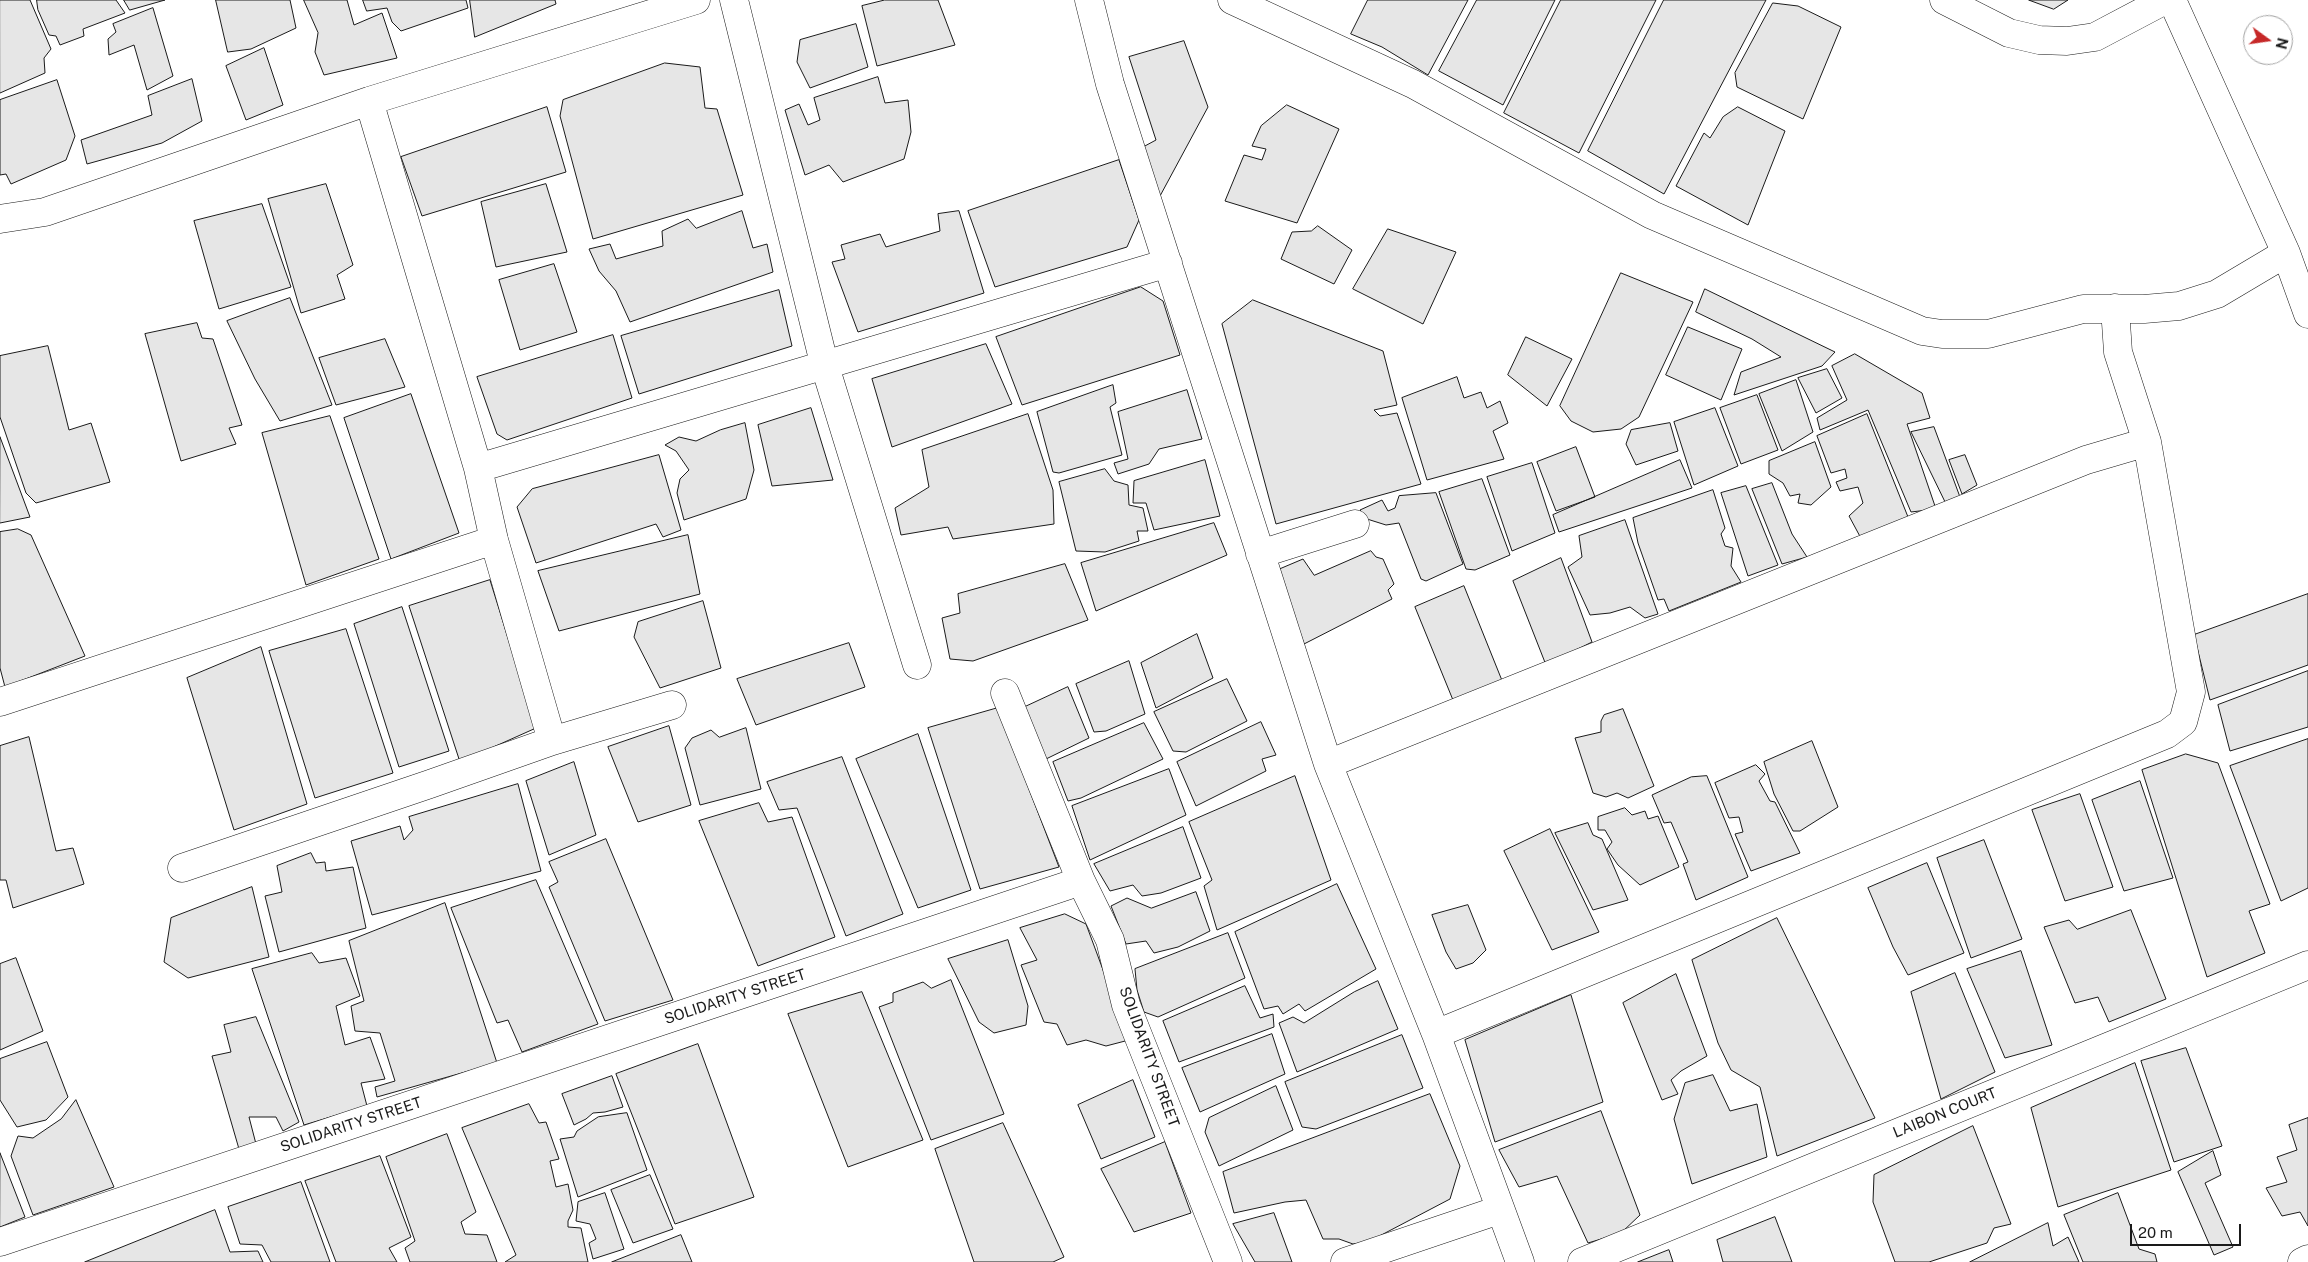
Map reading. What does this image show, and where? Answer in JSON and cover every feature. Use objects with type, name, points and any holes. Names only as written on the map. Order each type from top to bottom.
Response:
[{"type":"street","points":[[0,219],[45,212],[369,101],[696,0]]},
{"type":"street","points":[[734,0],[824,363],[917,665]]},
{"type":"street","points":[[1090,0],[1110,84],[1328,764],[1436,1034],[1499,1210],[1520,1262]]},
{"type":"street","points":[[1232,0],[1413,84],[1652,215],[1922,331],[1942,334],[1988,334],[2075,310],[2144,309],[2179,306],[2217,294],[2286,253]]},
{"type":"street","points":[[1944,0],[2009,33],[2039,40],[2067,41],[2095,38],[2165,0]]},
{"type":"street","points":[[2172,0],[2286,253],[2308,314]]},
{"type":"street","points":[[369,101],[478,468],[494,540],[552,741]]},
{"type":"street","points":[[478,468],[824,363],[1168,263]]},
{"type":"street","points":[[1436,1034],[2167,734],[2183,722],[2191,692],[2147,442],[2118,352],[2115,308]]},
{"type":"street","points":[[1328,764],[2077,463],[2147,442]]},
{"type":"street","points":[[1260,554],[1355,524]]},
{"type":"street","points":[[0,702],[494,540]]},
{"type":"street","points":[[1005,693],[1081,881]]},
{"type":"street","points":[[182,868],[552,741],[672,706]]},
{"type":"street","name":"SOLIDARITY STREET","points":[[0,1242],[1081,881],[1110,940],[1126,1005],[1228,1262]]},
{"type":"street","name":"LAIBON COURT","points":[[1582,1262],[2308,964]]},
{"type":"street","points":[[1345,1262],[1499,1210]]},
{"type":"street","points":[[2302,1262],[2308,1260]]},
{"type":"building","points":[[0,0],[30,0],[51,49],[44,58],[45,73],[0,93]]},
{"type":"building","points":[[37,0],[116,0],[125,13],[83,29],[84,36],[60,45],[56,36],[49,35],[38,10]]},
{"type":"building","points":[[124,0],[165,0],[130,10]]},
{"type":"building","points":[[216,0],[290,0],[296,28],[251,49],[228,52]]},
{"type":"building","points":[[304,0],[347,0],[354,25],[382,13],[397,58],[324,75],[315,52],[318,33]]},
{"type":"building","points":[[363,0],[466,0],[468,8],[401,31],[392,22],[387,8],[367,11]]},
{"type":"building","points":[[470,0],[555,0],[556,4],[475,37]]},
{"type":"building","points":[[885,0],[938,0],[955,45],[877,66],[862,6]]},
{"type":"building","points":[[1368,0],[1468,0],[1428,75],[1382,47],[1351,34]]},
{"type":"building","points":[[1477,0],[1555,0],[1503,105],[1439,71]]},
{"type":"building","points":[[1561,0],[1656,0],[1579,153],[1504,113]]},
{"type":"building","points":[[1664,0],[1766,0],[1664,194],[1588,151]]},
{"type":"building","points":[[2029,0],[2068,0],[2054,9]]},
{"type":"building","points":[[1773,3],[1798,6],[1841,27],[1803,119],[1737,87],[1735,73]]},
{"type":"building","points":[[153,8],[173,76],[147,90],[134,45],[109,55],[108,39],[116,32],[113,24]]},
{"type":"building","points":[[856,24],[868,67],[810,88],[797,62],[800,40]]},
{"type":"building","points":[[1184,41],[1208,107],[1160,196],[1143,147],[1156,140],[1129,57]]},
{"type":"building","points":[[264,48],[283,105],[246,120],[226,66]]},
{"type":"building","points":[[665,63],[700,67],[705,108],[717,109],[743,195],[593,239],[560,116],[563,100]]},
{"type":"building","points":[[878,77],[885,103],[908,100],[911,132],[904,159],[843,182],[829,165],[805,175],[785,110],[799,104],[808,125],[820,120],[814,98]]},
{"type":"building","points":[[192,79],[202,121],[162,143],[87,164],[81,140],[152,115],[148,96]]},
{"type":"building","points":[[57,80],[75,136],[66,160],[11,184],[6,174],[0,175],[0,100]]},
{"type":"building","points":[[1287,105],[1339,129],[1297,223],[1225,201],[1244,155],[1262,160],[1266,149],[1252,146],[1261,126]]},
{"type":"building","points":[[547,107],[566,172],[422,216],[401,157]]},
{"type":"building","points":[[1738,107],[1785,131],[1748,225],[1676,186],[1704,133],[1710,138],[1723,117]]},
{"type":"building","points":[[1119,160],[1139,220],[1127,247],[995,287],[968,211]]},
{"type":"building","points":[[326,184],[353,265],[337,275],[345,299],[301,313],[268,199]]},
{"type":"building","points":[[546,184],[567,252],[496,267],[481,202]]},
{"type":"building","points":[[262,204],[291,287],[219,309],[194,221]]},
{"type":"building","points":[[742,211],[753,248],[767,244],[773,272],[630,322],[616,291],[599,271],[589,249],[610,244],[616,259],[663,246],[662,231],[688,219],[696,228]]},
{"type":"building","points":[[959,211],[984,293],[858,332],[832,262],[845,259],[841,245],[880,234],[886,247],[940,231],[938,214]]},
{"type":"building","points":[[1318,226],[1352,250],[1334,284],[1281,259],[1292,232],[1311,231]]},
{"type":"building","points":[[1388,229],[1456,252],[1423,324],[1353,289]]},
{"type":"building","points":[[554,264],[577,332],[520,350],[499,280]]},
{"type":"building","points":[[1621,273],[1693,302],[1639,417],[1621,429],[1593,432],[1571,421],[1560,406]]},
{"type":"building","points":[[1141,287],[1163,301],[1180,355],[1022,405],[996,337]]},
{"type":"building","points":[[1705,289],[1835,352],[1822,366],[1734,395],[1741,372],[1781,357],[1752,339],[1696,312]]},
{"type":"building","points":[[779,290],[792,346],[639,394],[621,336]]},
{"type":"building","points":[[290,298],[332,405],[280,421],[255,379],[227,321]]},
{"type":"building","points":[[1253,300],[1383,351],[1397,405],[1374,410],[1380,416],[1397,413],[1421,484],[1276,524],[1222,324]]},
{"type":"building","points":[[197,323],[202,338],[213,339],[242,425],[229,428],[236,444],[181,461],[145,334]]},
{"type":"building","points":[[1688,327],[1742,349],[1721,400],[1666,375]]},
{"type":"building","points":[[613,335],[632,398],[507,440],[497,434],[477,377]]},
{"type":"building","points":[[1526,337],[1572,359],[1547,406],[1508,375]]},
{"type":"building","points":[[385,339],[405,387],[336,405],[319,358]]},
{"type":"building","points":[[986,344],[1012,404],[892,447],[872,379]]},
{"type":"building","points":[[48,346],[69,430],[91,423],[110,482],[36,503],[26,493],[0,417],[0,356]]},
{"type":"building","points":[[1855,354],[1922,393],[1930,418],[1907,424],[1936,509],[1911,512],[1868,410],[1820,430],[1817,418],[1847,400],[1832,366]]},
{"type":"building","points":[[1827,369],[1842,398],[1816,413],[1798,378]]},
{"type":"building","points":[[1457,377],[1464,398],[1481,392],[1487,408],[1500,401],[1508,423],[1493,431],[1504,459],[1427,480],[1402,398]]},
{"type":"building","points":[[1796,380],[1813,432],[1782,451],[1759,394]]},
{"type":"building","points":[[1113,385],[1116,403],[1110,407],[1122,455],[1059,473],[1053,472],[1037,412]]},
{"type":"building","points":[[1187,390],[1202,439],[1159,449],[1149,464],[1118,474],[1114,463],[1128,459],[1118,412]]},
{"type":"building","points":[[411,394],[459,533],[391,559],[344,418]]},
{"type":"building","points":[[1757,395],[1778,450],[1741,464],[1720,408]]},
{"type":"building","points":[[811,408],[833,480],[772,486],[758,425]]},
{"type":"building","points":[[1715,408],[1738,466],[1694,485],[1674,422]]},
{"type":"building","points":[[1028,414],[1053,490],[1054,524],[953,539],[948,527],[901,535],[895,508],[929,487],[922,450]]},
{"type":"building","points":[[1867,414],[1910,522],[1863,542],[1849,516],[1863,503],[1858,487],[1840,491],[1836,482],[1847,478],[1845,469],[1831,473],[1817,436]]},
{"type":"building","points":[[330,416],[379,559],[306,585],[262,433]]},
{"type":"building","points":[[745,423],[754,470],[746,499],[684,520],[677,493],[680,479],[689,470],[676,451],[665,445],[679,437],[696,441],[720,430]]},
{"type":"building","points":[[1670,423],[1678,451],[1636,465],[1626,444],[1631,430]]},
{"type":"building","points":[[1934,427],[1960,497],[1948,508],[1911,432]]},
{"type":"building","points":[[0,437],[30,517],[0,523]]},
{"type":"building","points":[[1815,442],[1831,487],[1811,505],[1798,503],[1800,494],[1790,496],[1783,483],[1769,474],[1769,461]]},
{"type":"building","points":[[1576,447],[1595,497],[1556,511],[1537,462]]},
{"type":"building","points":[[659,455],[681,530],[663,537],[656,524],[536,563],[517,507],[532,489]]},
{"type":"building","points":[[1965,455],[1977,485],[1962,494],[1949,460]]},
{"type":"building","points":[[1205,460],[1220,516],[1154,530],[1146,503],[1133,503],[1134,481]]},
{"type":"building","points":[[1680,460],[1692,488],[1559,532],[1553,515]]},
{"type":"building","points":[[1532,463],[1555,533],[1512,551],[1487,477]]},
{"type":"building","points":[[1105,469],[1114,481],[1128,485],[1129,505],[1143,508],[1148,531],[1137,531],[1139,541],[1105,552],[1076,551],[1059,482]]},
{"type":"building","points":[[1482,479],[1510,555],[1475,570],[1466,569],[1439,492]]},
{"type":"building","points":[[1772,483],[1792,534],[1807,557],[1782,564],[1752,489]]},
{"type":"building","points":[[1746,486],[1778,565],[1748,576],[1721,493]]},
{"type":"building","points":[[1713,490],[1725,528],[1721,534],[1725,546],[1733,548],[1731,566],[1741,582],[1669,611],[1664,599],[1658,600],[1638,543],[1633,518]]},
{"type":"building","points":[[1436,493],[1463,564],[1426,581],[1421,579],[1399,523],[1386,525],[1367,519],[1360,510],[1382,500],[1388,511],[1395,508],[1399,496]]},
{"type":"building","points":[[1625,520],[1658,614],[1645,618],[1630,607],[1610,613],[1590,615],[1568,567],[1582,557],[1579,536]]},
{"type":"building","points":[[1214,523],[1227,555],[1096,611],[1081,563]]},
{"type":"building","points":[[18,529],[31,535],[85,656],[5,687],[0,668],[0,532]]},
{"type":"building","points":[[688,535],[700,594],[559,631],[538,571]]},
{"type":"building","points":[[1371,551],[1376,557],[1383,559],[1394,584],[1388,590],[1392,599],[1304,644],[1277,570],[1303,559],[1314,575]]},
{"type":"building","points":[[1561,558],[1592,642],[1546,665],[1513,581]]},
{"type":"building","points":[[1065,564],[1088,620],[973,661],[950,659],[942,618],[960,613],[958,594]]},
{"type":"building","points":[[490,580],[536,728],[460,762],[409,606]]},
{"type":"building","points":[[1464,586],[1503,683],[1455,705],[1415,607]]},
{"type":"building","points":[[2308,594],[2308,665],[2210,700],[2194,635]]},
{"type":"building","points":[[703,601],[721,668],[660,688],[634,637],[638,622]]},
{"type":"building","points":[[402,607],[449,751],[399,767],[354,624]]},
{"type":"building","points":[[346,629],[393,773],[315,798],[269,651]]},
{"type":"building","points":[[1197,634],[1213,678],[1156,708],[1141,663]]},
{"type":"building","points":[[849,643],[865,687],[756,725],[737,679]]},
{"type":"building","points":[[261,647],[307,804],[234,830],[187,678]]},
{"type":"building","points":[[1129,661],[1145,714],[1106,731],[1094,732],[1076,684]]},
{"type":"building","points":[[2308,671],[2308,727],[2230,751],[2218,705]]},
{"type":"building","points":[[1227,679],[1247,721],[1186,752],[1173,751],[1154,712]]},
{"type":"building","points":[[1068,687],[1089,738],[1046,759],[1025,707]]},
{"type":"building","points":[[998,708],[1059,867],[980,889],[928,728]]},
{"type":"building","points":[[1623,709],[1654,786],[1628,798],[1617,793],[1606,797],[1593,793],[1575,738],[1601,732],[1601,721],[1604,715]]},
{"type":"building","points":[[1261,722],[1276,755],[1262,759],[1266,771],[1196,806],[1177,762]]},
{"type":"building","points":[[1144,723],[1163,759],[1081,798],[1068,801],[1053,762]]},
{"type":"building","points":[[669,726],[691,805],[638,822],[608,747]]},
{"type":"building","points":[[746,728],[761,789],[700,805],[685,748],[692,738],[711,730],[719,737]]},
{"type":"building","points":[[918,734],[971,890],[918,908],[856,759]]},
{"type":"building","points":[[29,737],[56,851],[73,848],[84,884],[13,908],[6,880],[0,880],[0,746]]},
{"type":"building","points":[[2308,739],[2308,888],[2281,901],[2230,766]]},
{"type":"building","points":[[1812,741],[1838,807],[1800,831],[1793,831],[1774,794],[1764,762]]},
{"type":"building","points":[[2186,754],[2218,763],[2270,904],[2249,911],[2265,953],[2207,977],[2142,770]]},
{"type":"building","points":[[842,757],[903,914],[846,936],[797,808],[779,810],[767,782]]},
{"type":"building","points":[[574,762],[596,835],[549,855],[526,781]]},
{"type":"building","points":[[1756,765],[1765,774],[1759,781],[1770,801],[1775,802],[1800,853],[1751,871],[1735,834],[1743,832],[1739,817],[1729,818],[1715,783]]},
{"type":"building","points":[[1169,769],[1186,815],[1090,860],[1072,806]]},
{"type":"building","points":[[1295,776],[1331,880],[1217,930],[1204,886],[1212,880],[1189,822]]},
{"type":"building","points":[[1707,776],[1748,877],[1696,900],[1683,864],[1688,862],[1671,822],[1664,823],[1652,795],[1691,777]]},
{"type":"building","points":[[2140,781],[2173,878],[2124,891],[2092,800]]},
{"type":"building","points":[[518,784],[541,871],[372,915],[351,841],[400,826],[404,840],[413,830],[409,817]]},
{"type":"building","points":[[2080,794],[2113,887],[2065,901],[2032,810]]},
{"type":"building","points":[[759,803],[768,822],[792,817],[835,937],[758,966],[699,821]]},
{"type":"building","points":[[1625,808],[1632,815],[1645,811],[1648,819],[1658,816],[1679,867],[1640,885],[1618,865],[1607,849],[1612,842],[1605,830],[1598,830],[1598,817]]},
{"type":"building","points":[[1588,823],[1593,835],[1602,839],[1628,900],[1593,910],[1555,833]]},
{"type":"building","points":[[1183,827],[1201,878],[1161,893],[1142,896],[1133,885],[1110,891],[1094,864]]},
{"type":"building","points":[[1550,829],[1599,932],[1552,950],[1504,851]]},
{"type":"building","points":[[606,839],[673,1000],[605,1021],[549,887],[558,882],[549,862]]},
{"type":"building","points":[[1984,840],[2022,939],[1971,958],[1937,858]]},
{"type":"building","points":[[311,853],[316,863],[325,862],[326,871],[353,867],[366,928],[279,952],[265,896],[282,892],[277,866]]},
{"type":"building","points":[[1927,863],[1964,953],[1908,975],[1893,947],[1868,888]]},
{"type":"building","points":[[536,880],[598,1024],[522,1052],[508,1020],[497,1023],[451,908]]},
{"type":"building","points":[[1337,884],[1376,969],[1305,1011],[1299,1004],[1283,1014],[1278,1006],[1264,1009],[1235,932]]},
{"type":"building","points":[[252,887],[269,957],[188,978],[164,962],[171,918]]},
{"type":"building","points":[[1196,892],[1210,931],[1178,947],[1154,953],[1146,941],[1126,944],[1111,906],[1127,898],[1151,908]]},
{"type":"building","points":[[445,903],[497,1063],[377,1097],[375,1087],[395,1081],[380,1033],[355,1031],[351,1006],[364,1001],[349,941]]},
{"type":"building","points":[[1468,905],[1486,950],[1473,963],[1456,969],[1446,952],[1432,915]]},
{"type":"building","points":[[2131,910],[2166,999],[2109,1022],[2098,997],[2075,1003],[2044,927],[2069,920],[2077,929]]},
{"type":"building","points":[[1065,914],[1086,924],[1129,1040],[1106,1046],[1086,1040],[1067,1045],[1057,1024],[1044,1022],[1021,965],[1037,960],[1020,928]]},
{"type":"building","points":[[1777,918],[1875,1118],[1777,1156],[1760,1087],[1731,1070],[1718,1043],[1692,960]]},
{"type":"building","points":[[1228,933],[1245,978],[1158,1017],[1144,1012],[1137,990],[1135,969]]},
{"type":"building","points":[[1008,940],[1028,1006],[1026,1025],[994,1033],[979,1022],[948,959]]},
{"type":"building","points":[[2021,951],[2052,1045],[2005,1058],[1967,969]]},
{"type":"building","points":[[312,953],[319,963],[346,958],[360,996],[336,1006],[345,1045],[370,1037],[385,1079],[361,1083],[367,1106],[304,1125],[252,969]]},
{"type":"building","points":[[16,958],[43,1031],[0,1050],[0,964]]},
{"type":"building","points":[[1955,973],[1995,1072],[1941,1099],[1911,992]]},
{"type":"building","points":[[1676,974],[1707,1056],[1681,1071],[1671,1080],[1678,1094],[1662,1100],[1623,1003]]},
{"type":"building","points":[[951,980],[1004,1114],[931,1140],[879,1007],[893,1002],[893,993],[923,982],[931,988]]},
{"type":"building","points":[[1378,981],[1398,1029],[1297,1072],[1279,1023],[1293,1017],[1304,1023],[1354,992]]},
{"type":"building","points":[[1245,986],[1260,1018],[1273,1014],[1274,1027],[1179,1062],[1163,1021]]},
{"type":"building","points":[[862,992],[923,1140],[848,1167],[788,1014]]},
{"type":"building","points":[[1571,995],[1603,1102],[1495,1142],[1465,1040]]},
{"type":"building","points":[[256,1017],[299,1122],[283,1131],[276,1117],[249,1117],[256,1144],[239,1149],[212,1056],[231,1052],[224,1025]]},
{"type":"building","points":[[1272,1034],[1285,1074],[1200,1112],[1182,1068]]},
{"type":"building","points":[[1402,1035],[1423,1088],[1316,1129],[1302,1127],[1285,1082]]},
{"type":"building","points":[[47,1042],[68,1097],[46,1120],[17,1127],[0,1100],[0,1059]]},
{"type":"building","points":[[698,1044],[754,1197],[675,1224],[616,1074]]},
{"type":"building","points":[[2186,1048],[2222,1146],[2174,1162],[2141,1061]]},
{"type":"building","points":[[2135,1063],[2171,1170],[2058,1207],[2031,1108]]},
{"type":"building","points":[[1713,1075],[1730,1111],[1757,1104],[1767,1157],[1692,1184],[1674,1119],[1685,1083]]},
{"type":"building","points":[[612,1076],[623,1107],[593,1113],[574,1125],[562,1094]]},
{"type":"building","points":[[1133,1080],[1155,1137],[1101,1159],[1078,1105]]},
{"type":"building","points":[[1276,1086],[1293,1130],[1219,1166],[1205,1132],[1209,1118]]},
{"type":"building","points":[[1430,1094],[1460,1166],[1450,1199],[1368,1242],[1353,1244],[1339,1239],[1323,1239],[1306,1200],[1285,1202],[1234,1213],[1223,1172]]},
{"type":"building","points":[[76,1100],[114,1187],[33,1215],[11,1156],[18,1136],[33,1138],[61,1119]]},
{"type":"building","points":[[529,1104],[539,1123],[546,1122],[559,1159],[550,1161],[556,1187],[568,1184],[573,1210],[568,1221],[568,1227],[581,1228],[588,1262],[505,1262],[516,1255],[462,1128]]},
{"type":"building","points":[[1601,1111],[1640,1215],[1621,1233],[1588,1243],[1557,1176],[1519,1187],[1499,1150]]},
{"type":"building","points":[[627,1113],[647,1170],[578,1197],[560,1139],[574,1137],[577,1131],[598,1117]]},
{"type":"building","points":[[2308,1118],[2308,1226],[2300,1212],[2282,1216],[2266,1188],[2287,1182],[2277,1157],[2297,1150],[2289,1125]]},
{"type":"building","points":[[1003,1123],[1064,1257],[1053,1262],[974,1262],[935,1149]]},
{"type":"building","points":[[1973,1126],[2011,1224],[1994,1228],[1987,1243],[1929,1262],[1895,1262],[1873,1202],[1874,1175]]},
{"type":"building","points":[[447,1134],[476,1212],[461,1222],[465,1234],[487,1235],[497,1262],[410,1262],[405,1248],[415,1241],[386,1157]]},
{"type":"building","points":[[1165,1142],[1191,1213],[1134,1232],[1101,1169]]},
{"type":"building","points":[[2213,1151],[2221,1175],[2205,1183],[2233,1247],[2214,1255],[2178,1172]]},
{"type":"building","points":[[0,1153],[25,1217],[0,1227]]},
{"type":"building","points":[[380,1156],[411,1237],[389,1248],[397,1262],[336,1262],[305,1181]]},
{"type":"building","points":[[650,1175],[673,1229],[633,1243],[611,1190]]},
{"type":"building","points":[[301,1182],[330,1262],[271,1262],[262,1245],[240,1244],[228,1207]]},
{"type":"building","points":[[605,1193],[624,1249],[593,1259],[589,1243],[596,1239],[590,1224],[576,1221],[578,1202]]},
{"type":"building","points":[[2118,1193],[2139,1249],[2155,1254],[2157,1262],[2083,1262],[2064,1215]]},
{"type":"building","points":[[215,1210],[230,1252],[258,1251],[263,1262],[85,1262]]},
{"type":"building","points":[[1274,1213],[1292,1262],[1255,1262],[1233,1224]]},
{"type":"building","points":[[1775,1217],[1792,1262],[1723,1262],[1717,1240]]},
{"type":"building","points":[[2048,1223],[2053,1246],[2068,1237],[2079,1262],[1970,1262]]},
{"type":"building","points":[[681,1235],[692,1262],[612,1262]]},
{"type":"building","points":[[1669,1250],[1673,1262],[1638,1262]]}]
